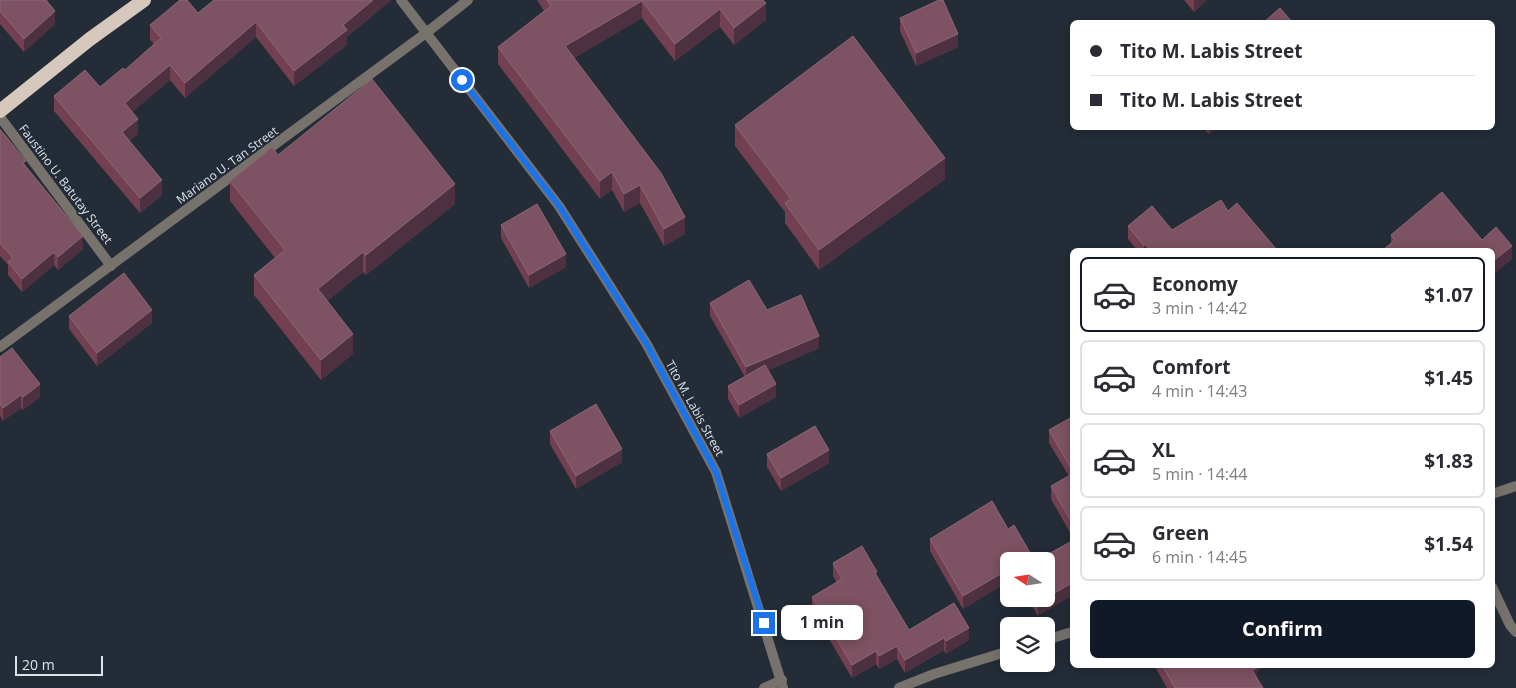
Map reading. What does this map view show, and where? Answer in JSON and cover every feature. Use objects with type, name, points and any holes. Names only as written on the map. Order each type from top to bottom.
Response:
[{"type":"highway","points":[[0,111],[90,39],[144,0]]},
{"type":"street","name":"Tito M. Labis Street","points":[[401,0],[559,206],[646,343],[716,472],[782,684]]},
{"type":"street","name":"Mariano U. Tan Street","points":[[0,348],[468,0]]},
{"type":"street","name":"Faustino U. Batutay Street","points":[[0,117],[111,266]]},
{"type":"street","points":[[1495,493],[1516,486]]},
{"type":"street","points":[[1495,593],[1510,625],[1516,632]]},
{"type":"street","points":[[1055,637],[1070,633]]},
{"type":"street","points":[[899,688],[934,674],[1000,654]]},
{"type":"street","points":[[764,688],[782,684]]},
{"type":"building","points":[[0,0],[46,0],[55,11],[24,39],[0,11]]},
{"type":"building","points":[[180,0],[187,0],[198,13],[214,0],[373,0],[343,25],[347,30],[294,71],[256,22],[185,83],[170,65],[125,103],[138,119],[122,132],[162,180],[140,198],[54,96],[85,70],[100,87],[123,68],[125,70],[161,38],[150,25]]},
{"type":"building","points":[[547,0],[763,0],[766,3],[734,28],[720,9],[675,44],[642,1],[565,46],[661,173],[685,217],[664,229],[640,185],[624,194],[612,172],[600,181],[498,47],[551,6]]},
{"type":"building","points":[[939,0],[943,0],[958,34],[916,53],[900,18]]},
{"type":"building","points":[[1280,8],[1290,20],[1266,20]]},
{"type":"building","points":[[853,36],[945,158],[819,250],[785,203],[791,199],[735,125]]},
{"type":"building","points":[[372,79],[455,184],[366,255],[363,252],[318,289],[353,334],[321,360],[254,275],[285,250],[230,181],[272,147],[278,155]]},
{"type":"building","points":[[0,129],[26,161],[23,163],[83,236],[58,257],[54,252],[22,279],[8,262],[13,258],[0,243]]},
{"type":"building","points":[[1442,192],[1482,240],[1496,227],[1512,246],[1495,260],[1495,248],[1385,248],[1395,240],[1391,235]]},
{"type":"building","points":[[1221,200],[1228,211],[1237,203],[1275,248],[1149,248],[1146,244],[1144,246],[1128,226],[1152,206],[1172,230]]},
{"type":"building","points":[[537,204],[566,254],[529,275],[501,225]]},
{"type":"building","points":[[124,273],[152,310],[97,353],[69,316]]},
{"type":"building","points":[[749,280],[767,310],[801,295],[819,336],[746,367],[710,303]]},
{"type":"building","points":[[12,348],[40,384],[23,397],[21,395],[3,408],[0,404],[0,357]]},
{"type":"building","points":[[765,365],[776,384],[739,405],[728,386]]},
{"type":"building","points":[[596,404],[622,449],[576,476],[550,431]]},
{"type":"building","points":[[1070,418],[1070,467],[1049,430]]},
{"type":"building","points":[[815,426],[829,450],[781,478],[767,454]]},
{"type":"building","points":[[1070,475],[1070,519],[1051,486]]},
{"type":"building","points":[[992,501],[1008,529],[1014,525],[1030,552],[1000,552],[1000,574],[963,596],[930,539]]},
{"type":"building","points":[[1070,542],[1070,584],[1055,593],[1055,552],[1052,552]]},
{"type":"building","points":[[862,546],[877,572],[875,573],[909,630],[954,603],[969,628],[946,641],[944,638],[905,660],[897,646],[879,656],[876,651],[852,665],[812,597],[842,579],[833,563]]},
{"type":"building","points":[[1164,668],[1257,668],[1252,670],[1263,688],[1175,688]]},
{"type":"route","points":[[462,80],[559,206],[646,343],[716,472],[764,623]]}]
